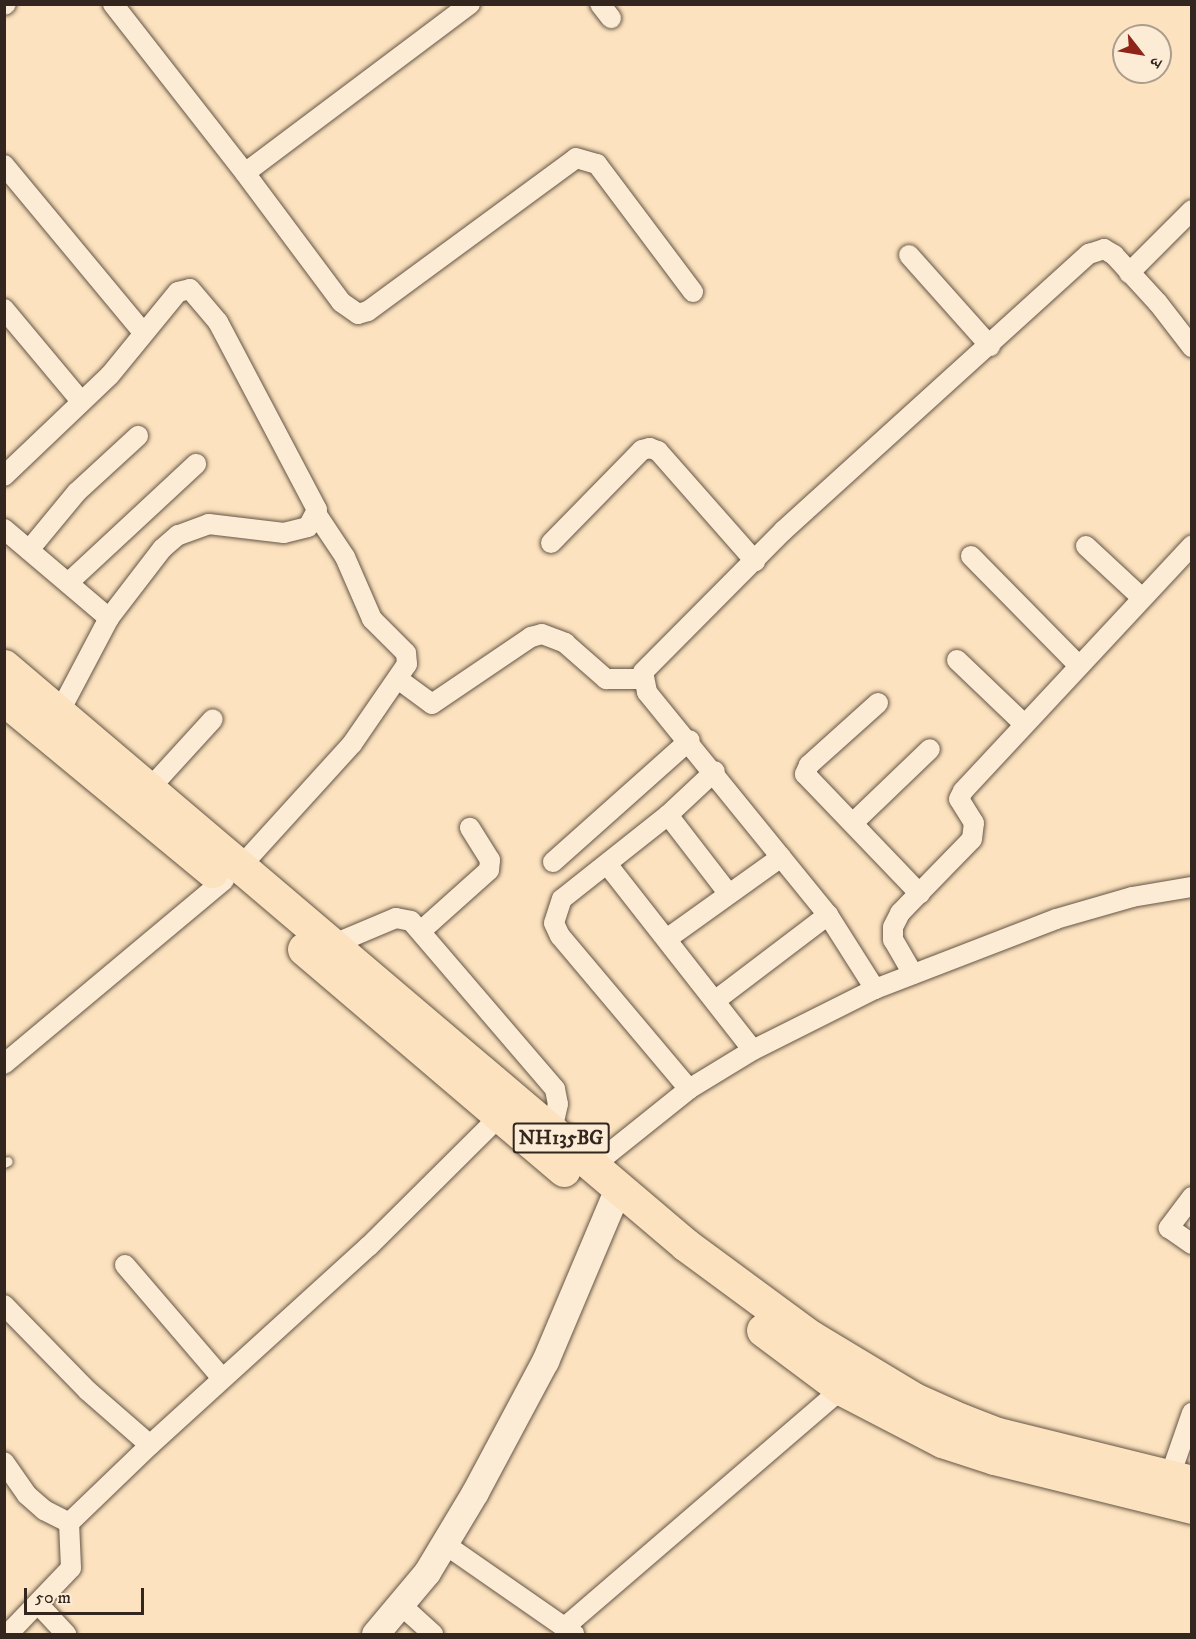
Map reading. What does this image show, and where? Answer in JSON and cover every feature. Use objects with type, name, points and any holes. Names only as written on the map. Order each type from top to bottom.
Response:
[{"type":"highway","name":"NH135BG","points":[[4,666],[150,788],[232,873],[499,1117],[745,1292],[914,1399],[998,1434],[1181,1479]]},
{"type":"highway","name":"NH135BG","points":[[4,699],[232,873],[334,945],[593,1166],[615,1198],[842,1389],[942,1441],[994,1458],[1191,1507]]},
{"type":"street","points":[[113,4],[341,302],[358,314],[381,303],[576,158],[597,164],[693,292]]},
{"type":"street","points":[[244,173],[470,4]]},
{"type":"street","points":[[4,165],[142,332]]},
{"type":"street","points":[[1129,273],[1191,210]]},
{"type":"street","points":[[875,989],[828,915],[690,740],[646,692],[641,679],[647,667],[755,561],[1089,254],[1097,249],[1109,251],[1187,334]]},
{"type":"street","points":[[909,255],[990,346]]},
{"type":"street","points":[[4,476],[110,375],[142,332],[178,292],[190,289],[198,294],[261,397],[317,515],[345,557],[372,620],[406,653],[407,664],[352,744],[232,873],[4,1064]]},
{"type":"street","points":[[4,309],[81,401]]},
{"type":"street","points":[[29,550],[77,492],[138,436]]},
{"type":"street","points":[[551,543],[642,450],[650,448],[658,451],[755,561]]},
{"type":"street","points":[[68,583],[195,465]]},
{"type":"street","points":[[59,713],[109,618],[162,549],[178,535],[209,524],[284,532],[308,526],[317,515]]},
{"type":"street","points":[[4,529],[109,618]]},
{"type":"street","points":[[913,974],[892,934],[900,913],[976,832],[962,807],[960,799],[963,791],[1191,545]]},
{"type":"street","points":[[1086,546],[1142,598]]},
{"type":"street","points":[[971,556],[1079,666]]},
{"type":"street","points":[[398,679],[425,702],[437,703],[531,637],[542,634],[565,643],[606,679],[641,679]]},
{"type":"street","points":[[957,660],[1024,724]]},
{"type":"street","points":[[878,703],[809,765],[805,774],[854,822],[920,894]]},
{"type":"street","points":[[150,788],[213,720]]},
{"type":"street","points":[[553,862],[690,740]]},
{"type":"street","points":[[854,822],[930,749]]},
{"type":"street","points":[[689,1089],[560,936],[554,923],[562,899],[668,815],[715,771]]},
{"type":"street","points":[[668,815],[728,893]]},
{"type":"street","points":[[422,930],[489,870],[490,860],[470,828]]},
{"type":"street","points":[[668,938],[728,893],[782,857]]},
{"type":"street","points":[[607,864],[668,938],[753,1050]]},
{"type":"street","points":[[593,1166],[689,1089],[753,1050],[875,989],[1056,919],[1132,897],[1191,886]]},
{"type":"street","points":[[716,1000],[828,915]]},
{"type":"street","points":[[334,945],[396,918],[411,921],[422,930],[555,1089],[558,1104],[552,1131]]},
{"type":"street","points":[[8,1635],[39,1605],[71,1568],[69,1522],[222,1378],[369,1246],[499,1117]]},
{"type":"street","points":[[1191,1197],[1170,1228],[1191,1244]]},
{"type":"street","points":[[375,1635],[402,1606],[446,1545],[545,1361],[615,1198]]},
{"type":"street","points":[[124,1265],[222,1378]]},
{"type":"street","points":[[4,1305],[88,1391],[150,1445]]},
{"type":"street","points":[[446,1545],[570,1630],[842,1389]]},
{"type":"street","points":[[1181,1479],[1191,1413]]},
{"type":"street","points":[[4,1462],[27,1495],[44,1510],[69,1522]]},
{"type":"street","points":[[39,1605],[66,1635]]},
{"type":"street","points":[[402,1606],[433,1635]]}]
